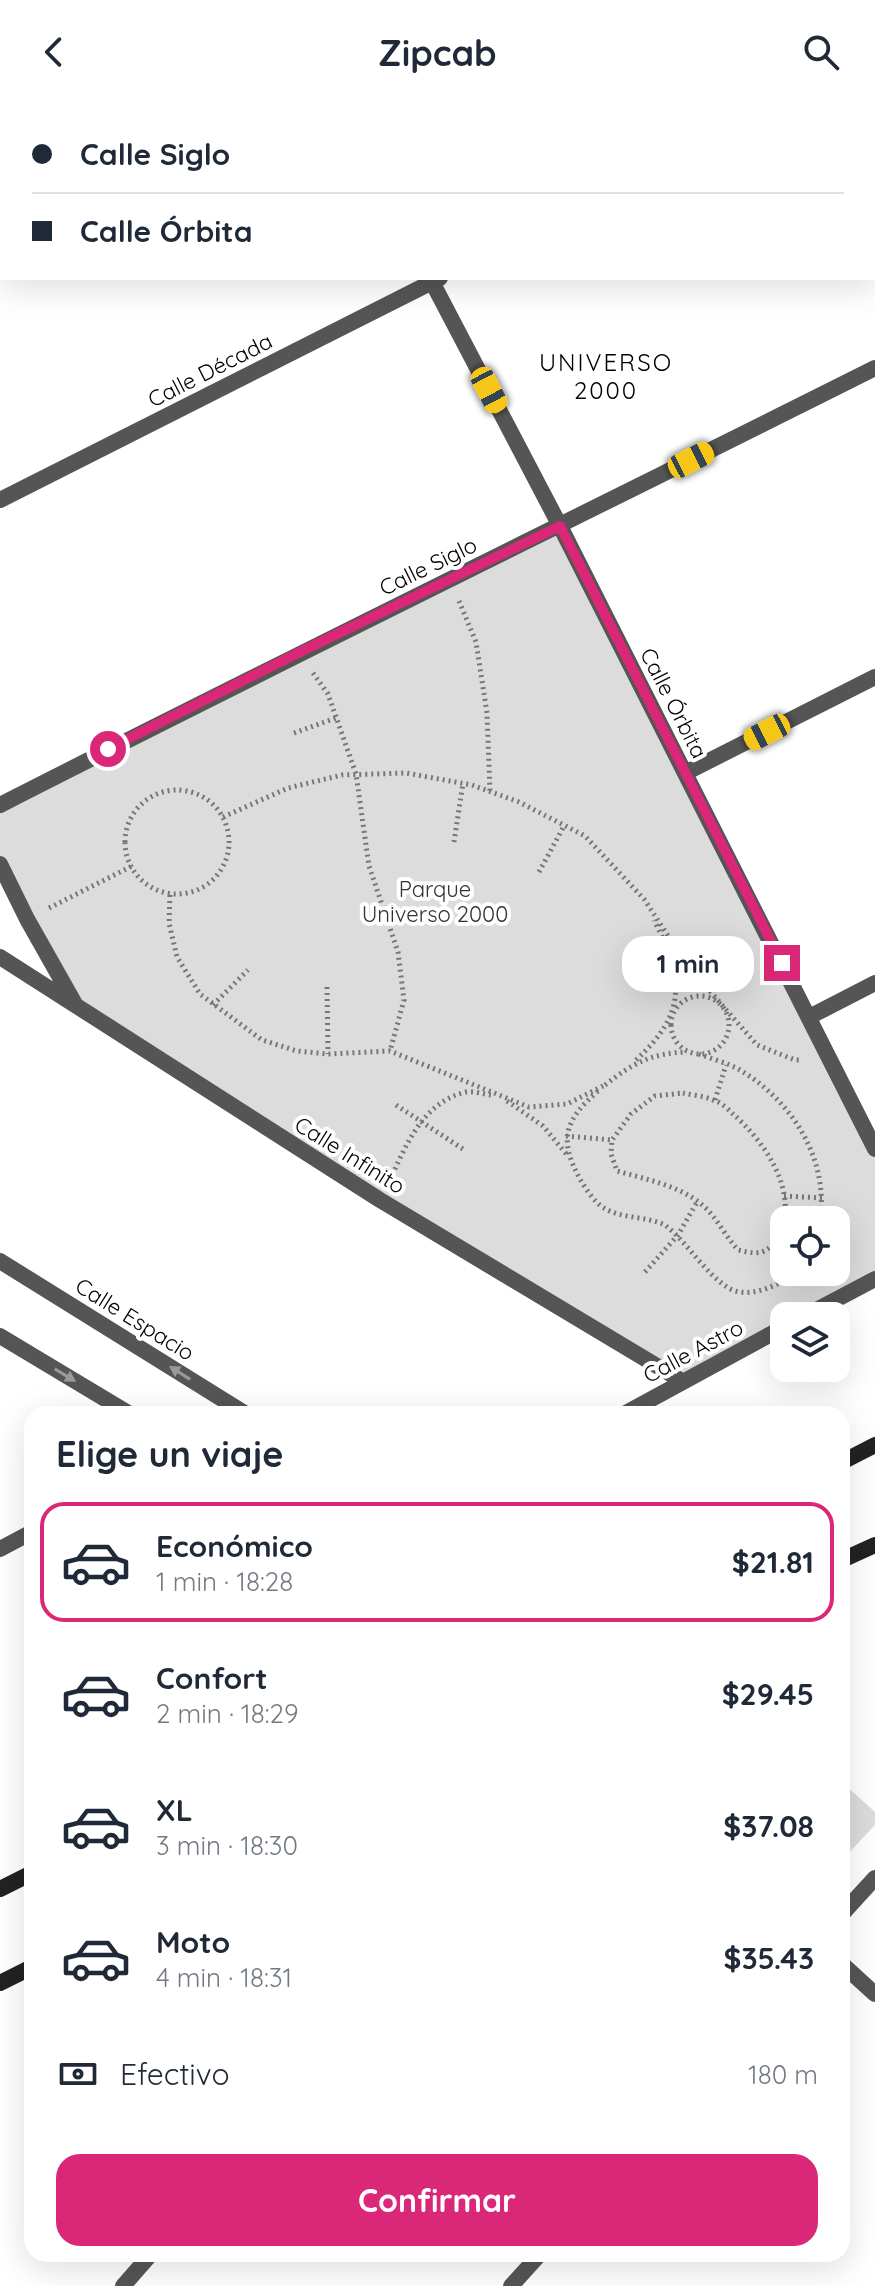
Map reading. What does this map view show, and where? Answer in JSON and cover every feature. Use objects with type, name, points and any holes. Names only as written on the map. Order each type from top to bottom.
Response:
[{"type":"main road","points":[[850,1458],[875,1445]]},
{"type":"main road","points":[[850,1556],[875,1545]]},
{"type":"main road","points":[[0,1889],[24,1877]]},
{"type":"main road","points":[[0,1983],[24,1971]]},
{"type":"street","name":"Calle Década","points":[[0,500],[432,280]]},
{"type":"street","name":"Calle Órbita","points":[[435,280],[875,1149]]},
{"type":"street","name":"Calle Siglo","points":[[0,805],[298,653],[875,368]]},
{"type":"street","points":[[685,773],[875,677]]},
{"type":"street","points":[[0,864],[78,1009]]},
{"type":"street","name":"Calle Infinito","points":[[0,957],[380,1200],[682,1381]]},
{"type":"street","points":[[809,1017],[875,983]]},
{"type":"street","name":"Calle Espacio","points":[[0,1261],[233,1406]]},
{"type":"street","points":[[831,1302],[875,1279]]},
{"type":"street","name":"Calle Astro","points":[[638,1406],[770,1334]]},
{"type":"street","points":[[0,1336],[117,1406]]},
{"type":"street","points":[[0,1549],[24,1536]]},
{"type":"street","points":[[850,1905],[875,1878]]},
{"type":"street","points":[[850,1971],[875,1994]]},
{"type":"street","points":[[123,2286],[144,2262]]},
{"type":"street","points":[[511,2286],[533,2262]]},
{"type":"path","points":[[450,579],[476,642],[487,713],[490,792]]},
{"type":"path","points":[[298,653],[328,694],[356,774],[364,846],[398,952],[404,1000],[390,1051]]},
{"type":"path","points":[[294,733],[336,718]]},
{"type":"path","points":[[223,817],[288,788],[356,774],[406,773],[463,783],[519,802],[585,836],[644,899],[687,965],[757,1045],[795,1060],[831,1061]]},
{"type":"path","points":[[454,842],[463,783]]},
{"type":"path","points":[[172,789],[195,792],[215,805],[223,817],[230,842],[227,860],[219,875],[206,887],[189,894],[170,895],[152,889],[137,876],[126,856],[125,833],[134,812],[151,796],[172,789]]},
{"type":"path","points":[[539,872],[564,826]]},
{"type":"path","points":[[27,919],[132,866]]},
{"type":"path","points":[[170,895],[169,923],[177,957],[200,994],[262,1040],[297,1051],[328,1054],[390,1051],[529,1107],[567,1104],[605,1085]]},
{"type":"path","points":[[644,899],[667,945],[676,982],[672,1035],[687,1052]]},
{"type":"path","points":[[213,1005],[248,970]]},
{"type":"path","points":[[327,987],[328,1054]]},
{"type":"path","points":[[569,1156],[566,1136],[578,1109],[657,1041],[681,1002],[703,995],[715,999],[728,1017],[726,1037],[720,1046],[710,1053],[699,1054]]},
{"type":"path","points":[[632,1064],[665,1052],[699,1054],[738,1069],[773,1094],[802,1131],[817,1168],[822,1206]]},
{"type":"path","points":[[715,1100],[726,1065]]},
{"type":"path","points":[[380,1200],[412,1132],[436,1107],[467,1092],[499,1096],[543,1126],[569,1156],[583,1183],[602,1208],[665,1225],[729,1289],[755,1292],[774,1286]]},
{"type":"path","points":[[683,1093],[715,1100],[755,1133],[770,1157],[784,1196],[783,1226],[772,1247],[757,1254],[738,1250],[711,1213],[669,1185],[617,1171],[611,1154],[612,1140],[631,1114],[655,1096],[683,1093]]},
{"type":"path","points":[[396,1105],[466,1151]]},
{"type":"path","points":[[566,1136],[612,1140]]},
{"type":"path","points":[[784,1196],[823,1198]]},
{"type":"path","points":[[645,1272],[678,1235],[697,1202]]},
{"type":"green space","name":"Parque Universo 2000","points":[[560,526],[875,1149],[875,1279],[831,1302],[770,1302],[770,1334],[682,1381],[78,1009],[0,864],[0,805]]},
{"type":"green space","points":[[850,1789],[875,1812],[875,1825],[850,1852]]},
{"type":"district","name":"UNIVERSO 2000","points":[[606,377]]},
{"type":"route","points":[[108,749],[560,526],[782,963]]}]
